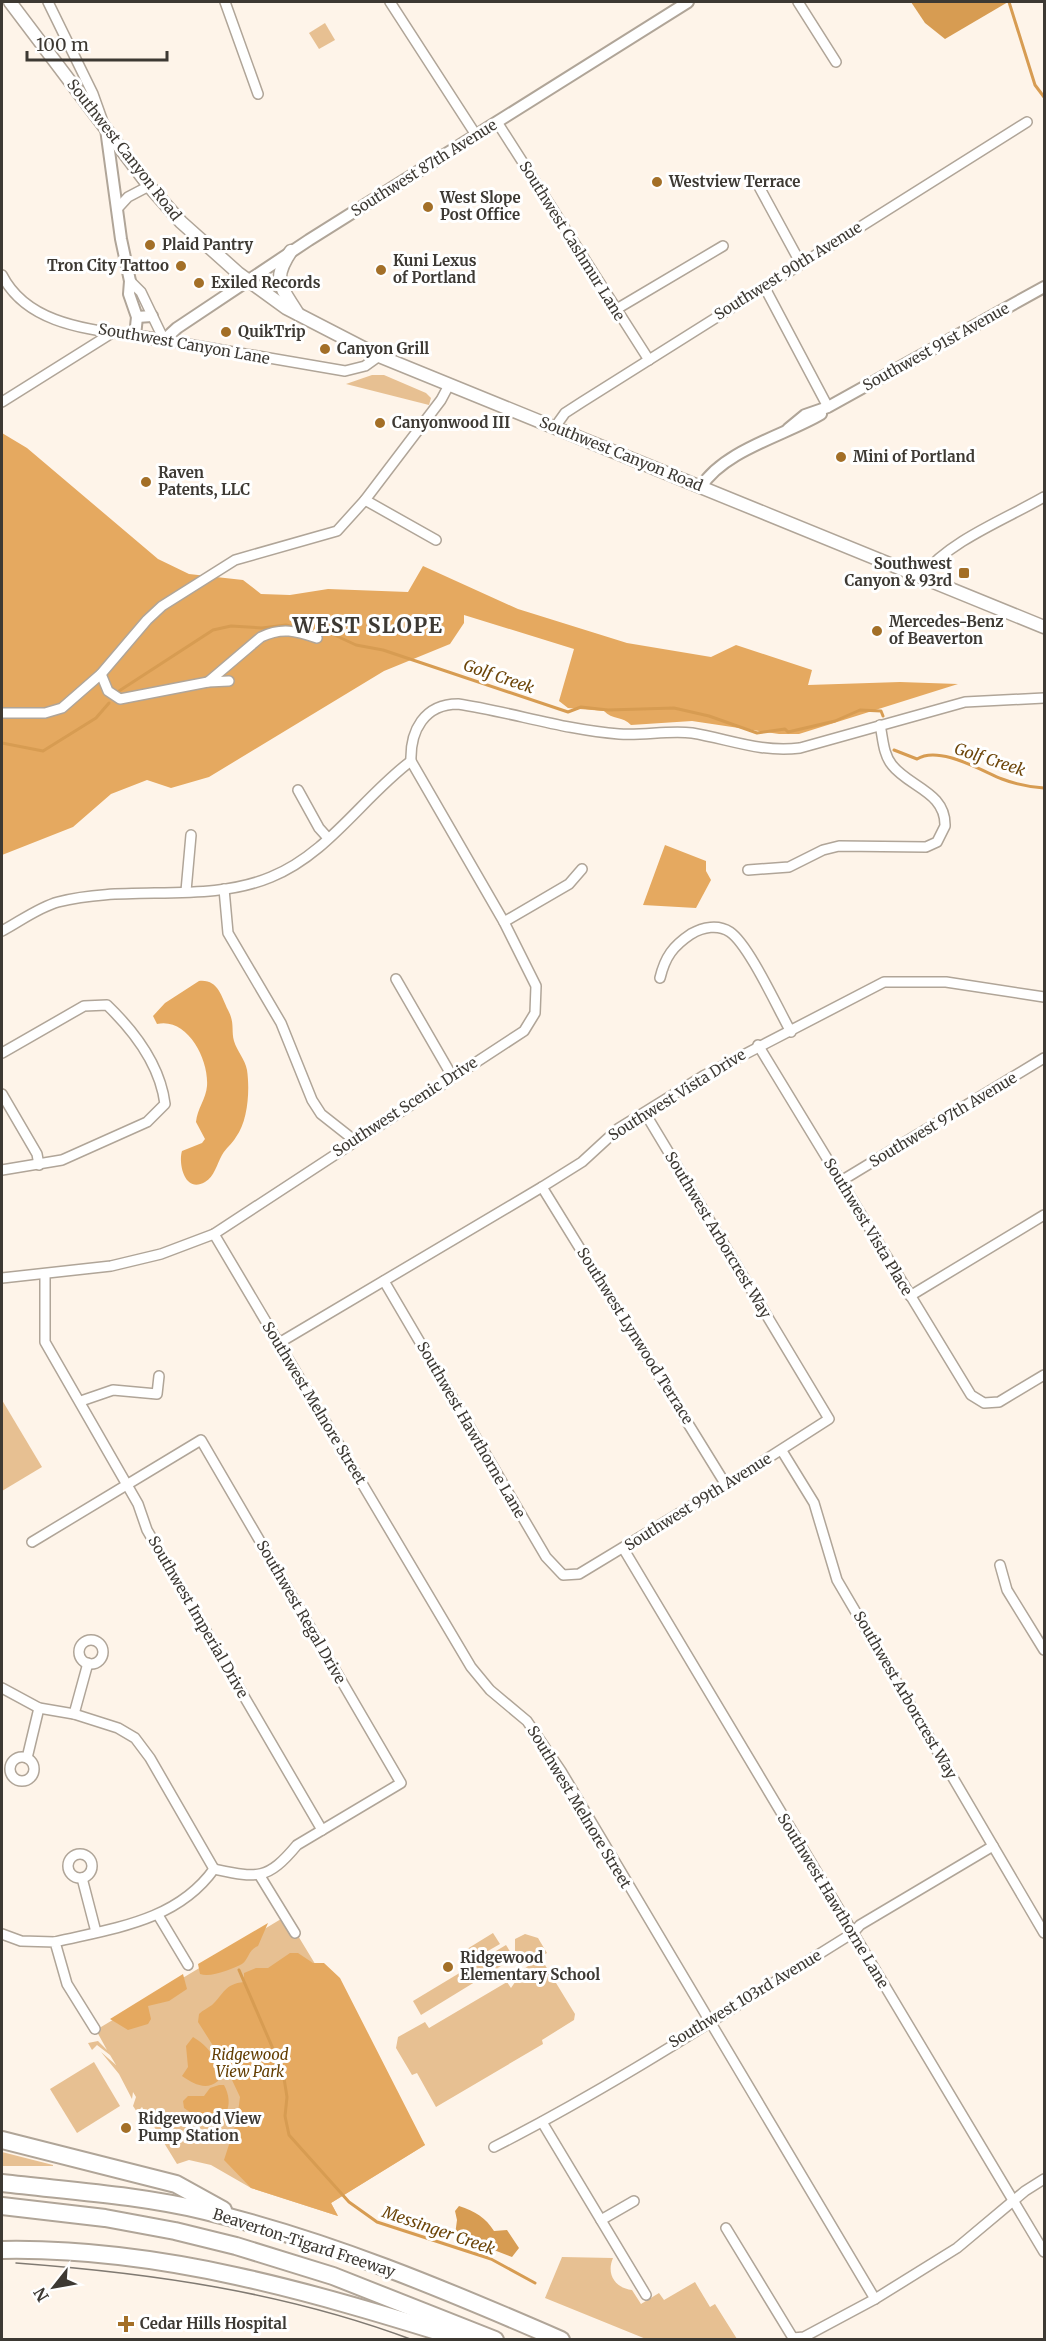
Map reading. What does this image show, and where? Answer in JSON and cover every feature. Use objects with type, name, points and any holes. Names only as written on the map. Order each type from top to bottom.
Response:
[{"type":"highway","points":[[2,2140],[176,2184],[248,2223]]},
{"type":"highway","name":"Beaverton-Tigard Freeway","points":[[2,2183],[141,2198],[205,2211],[248,2223],[386,2270],[561,2340]]},
{"type":"highway","name":"Beaverton-Tigard Freeway","points":[[4,2207],[44,2209],[105,2218],[175,2231],[236,2246],[333,2276],[495,2340]]},
{"type":"highway","points":[[2,2250],[102,2254],[255,2279],[316,2294],[466,2340]]},
{"type":"main road","name":"Southwest Canyon Road","points":[[10,2],[149,186],[181,222],[249,281],[298,315],[379,356],[923,575],[1044,627]]},
{"type":"main road","points":[[291,251],[280,267],[279,277],[298,315]]},
{"type":"street","points":[[48,2],[93,94],[106,129],[121,239],[130,281],[129,294],[137,317],[135,336]]},
{"type":"street","points":[[225,2],[258,94]]},
{"type":"street","points":[[390,2],[476,135]]},
{"type":"street","name":"Southwest 87th Avenue","points":[[164,340],[177,328],[291,251],[688,2]]},
{"type":"street","points":[[798,2],[836,62]]},
{"type":"street","name":"Southwest Cashmur Lane","points":[[497,122],[649,360]]},
{"type":"street","name":"Southwest 90th Avenue","points":[[555,427],[565,413],[1027,122]]},
{"type":"street","points":[[757,183],[801,264]]},
{"type":"street","points":[[117,209],[128,197],[149,186]]},
{"type":"street","points":[[615,310],[723,246]]},
{"type":"street","name":"Southwest Canyon Lane","points":[[2,276],[17,297],[41,315],[112,333],[345,371],[365,366],[379,356]]},
{"type":"street","points":[[130,281],[141,292],[164,340]]},
{"type":"street","name":"Southwest 91st Avenue","points":[[702,487],[710,472],[788,429],[804,424],[828,407],[1044,287]]},
{"type":"street","points":[[765,288],[828,407]]},
{"type":"street","points":[[137,317],[152,316]]},
{"type":"street","points":[[2,402],[112,333]]},
{"type":"street","points":[[2,713],[56,712],[101,674],[147,620],[162,606],[235,560],[337,531],[365,500],[441,400],[449,384]]},
{"type":"street","points":[[923,575],[935,560],[952,549],[1044,497]]},
{"type":"street","points":[[365,500],[436,540]]},
{"type":"street","points":[[208,682],[261,637],[271,632],[292,629],[317,638]]},
{"type":"street","points":[[101,674],[108,691],[120,699],[208,682],[229,681]]},
{"type":"street","points":[[2,931],[56,902],[101,894],[224,889],[272,877],[297,865],[396,772],[411,761],[412,736],[421,722],[431,712],[450,704],[494,710],[604,732],[633,735],[687,733],[782,751],[965,702],[1044,698]]},
{"type":"street","points":[[748,870],[789,867],[823,850],[839,846],[912,848],[926,847],[937,842],[945,826],[944,814],[932,795],[891,764],[884,750],[880,725]]},
{"type":"street","name":"Southwest Scenic Drive","points":[[2,1278],[111,1266],[151,1256],[214,1234],[524,1030],[535,1013],[536,986],[504,922],[411,761]]},
{"type":"street","points":[[298,790],[319,828],[328,838]]},
{"type":"street","points":[[186,891],[191,835]]},
{"type":"street","points":[[504,922],[569,884],[582,869]]},
{"type":"street","points":[[224,889],[228,933],[281,1023],[312,1100],[321,1114],[354,1140]]},
{"type":"street","points":[[660,978],[664,960],[680,941],[704,928],[724,929],[740,942],[791,1032]]},
{"type":"street","points":[[396,979],[452,1076]]},
{"type":"street","name":"Southwest Vista Drive","points":[[279,1343],[582,1162],[619,1128],[703,1076],[758,1045],[791,1032],[884,982],[946,982],[1044,997]]},
{"type":"street","points":[[2,1053],[84,1006],[107,1005],[132,1029],[163,1085],[165,1104],[147,1122],[62,1160],[2,1170]]},
{"type":"street","name":"Southwest Vista Place","points":[[758,1045],[971,1395],[984,1403],[999,1402],[1044,1375]]},
{"type":"street","name":"Southwest 97th Avenue","points":[[841,1181],[1044,1058]]},
{"type":"street","points":[[2,1094],[37,1154],[39,1165]]},
{"type":"street","name":"Southwest Arborcrest Way","points":[[645,1113],[829,1419]]},
{"type":"street","name":"Southwest Lynwood Terrace","points":[[542,1187],[726,1485]]},
{"type":"street","points":[[910,1296],[1044,1215]]},
{"type":"street","name":"Southwest Melnore Street","points":[[214,1234],[471,1667],[490,1690],[535,1730],[875,2299]]},
{"type":"street","name":"Southwest Imperial Drive","points":[[45,1274],[45,1342],[81,1401],[126,1484],[147,1530],[322,1830]]},
{"type":"street","name":"Southwest Hawthorne Lane","points":[[384,1281],[546,1557],[563,1575]]},
{"type":"street","points":[[81,1401],[113,1390],[157,1394],[159,1376]]},
{"type":"street","name":"Southwest 99th Avenue","points":[[563,1575],[579,1574],[726,1485],[829,1419]]},
{"type":"street","name":"Southwest Regal Drive","points":[[126,1484],[201,1440],[402,1783],[322,1830]]},
{"type":"street","name":"Southwest Arborcrest Way","points":[[782,1450],[814,1503],[837,1580],[1044,1933]]},
{"type":"street","points":[[32,1542],[126,1484]]},
{"type":"street","name":"Southwest Hawthorne Lane","points":[[623,1548],[1044,2252]]},
{"type":"street","points":[[1000,1565],[1008,1590],[1044,1650]]},
{"type":"street","points":[[74,1713],[88,1664]]},
{"type":"street","points":[[2,1688],[39,1708],[74,1713],[118,1728],[135,1738],[150,1758],[214,1869],[252,1877],[260,1876],[286,1859],[297,1845],[322,1830]]},
{"type":"street","points":[[27,1758],[39,1708]]},
{"type":"street","name":"Southwest 103rd Avenue","points":[[494,2147],[542,2122],[710,2021],[853,1933],[860,1925],[993,1846]]},
{"type":"street","points":[[2,1934],[21,1941],[55,1942],[158,1915],[183,1902],[201,1888],[214,1869]]},
{"type":"street","points":[[260,1876],[295,1933]]},
{"type":"street","points":[[82,1878],[96,1932]]},
{"type":"street","points":[[158,1915],[188,1965]]},
{"type":"street","points":[[55,1942],[67,1984],[95,2029]]},
{"type":"street","points":[[542,2122],[646,2295]]},
{"type":"street","points":[[726,2228],[793,2338],[804,2337],[821,2330],[875,2299],[957,2248],[1044,2179]]},
{"type":"street","points":[[602,2220],[634,2200]]},
{"type":"green space","points":[[325,23],[335,40],[319,49],[309,33]]},
{"type":"green space","points":[[372,375],[384,375],[426,393],[431,398],[429,405],[346,384]]},
{"type":"green space","points":[[2,433],[27,448],[158,559],[189,574],[243,580],[261,594],[290,595],[328,589],[408,592],[423,566],[518,609],[627,643],[711,657],[736,645],[812,670],[808,685],[900,682],[958,684],[799,734],[779,734],[692,721],[631,725],[604,711],[568,708],[559,701],[574,649],[464,615],[464,623],[450,644],[384,671],[209,777],[171,788],[147,780],[111,794],[73,827],[2,855]]},
{"type":"green space","points":[[665,845],[706,861],[706,871],[711,880],[696,908],[643,905]]},
{"type":"green space","points":[[199,981],[215,986],[223,999],[231,1019],[234,1041],[246,1066],[248,1087],[246,1114],[240,1130],[222,1155],[211,1177],[198,1185],[192,1184],[184,1176],[181,1157],[182,1151],[202,1143],[205,1139],[196,1122],[205,1095],[207,1075],[200,1053],[187,1033],[168,1024],[157,1024],[153,1016],[165,1003]]},
{"type":"green space","points":[[2,1400],[42,1467],[2,1491]]},
{"type":"green space","name":"Ridgewood View Park","points":[[286,1916],[425,2145],[331,2203],[338,2216],[251,2188],[211,2165],[189,2160],[177,2164],[142,2107],[137,2112],[133,2106],[136,2097],[133,2092],[132,2099],[119,2074],[101,2052],[116,2065],[110,2055],[97,2045],[92,2050],[88,2043],[98,2041],[107,2050],[96,2030]]},
{"type":"green space","points":[[268,1923],[258,1946],[252,1950],[242,1964],[215,1974],[200,1974],[198,1964]]},
{"type":"green space","points":[[493,1933],[500,1944],[474,1959],[467,1949]]},
{"type":"green space","points":[[525,1934],[538,1938],[547,1953],[540,1957],[531,1952],[520,1955],[515,1951],[515,1939]]},
{"type":"green space","points":[[506,1945],[514,1958],[421,2015],[413,2001]]},
{"type":"green space","name":"Ridgewood View Park","points":[[290,1953],[298,1953],[313,1963],[324,1963],[340,1978],[425,2145],[331,2203],[338,2216],[251,2188],[224,2160],[237,2120],[240,2097],[224,2063],[198,2022],[199,2014],[212,2005],[228,1987],[244,1982],[244,1973],[256,1968],[268,1968]]},
{"type":"green space","points":[[532,1963],[545,1965],[575,2014],[574,2020],[542,2040],[543,2044],[436,2107],[417,2073],[412,2075],[396,2048],[398,2037],[425,2022],[429,2028],[507,1982],[511,1988],[524,1969]]},
{"type":"green space","points":[[183,1974],[187,1989],[169,2001],[148,2006],[151,2019],[148,2024],[128,2030],[110,2019]]},
{"type":"green space","points":[[193,2037],[209,2050],[219,2068],[218,2081],[209,2086],[191,2082],[182,2076],[188,2067],[186,2046]]},
{"type":"green space","points":[[94,2062],[120,2106],[77,2133],[50,2089]]},
{"type":"green space","points":[[224,2085],[228,2096],[229,2104],[225,2114],[203,2121],[184,2108],[183,2101],[188,2096],[204,2096],[210,2088]]},
{"type":"green space","points":[[2,2152],[53,2165],[53,2166],[2,2166]]},
{"type":"green space","points":[[562,2257],[613,2258],[611,2275],[621,2286],[632,2290],[641,2304],[659,2293],[664,2300],[695,2282],[710,2307],[715,2304],[737,2339],[646,2339],[545,2298]]},
{"type":"shaded area","points":[[911,2],[1008,2],[945,39],[925,23]]},
{"type":"shaded area","points":[[459,2206],[480,2216],[494,2231],[507,2230],[519,2248],[512,2257],[455,2235],[457,2220],[455,2211]]},
{"type":"waterway","points":[[1009,2],[1035,85],[1044,97]]},
{"type":"waterway","name":"Golf Creek","points":[[119,691],[213,630],[231,626],[262,628],[286,625],[314,632],[328,632],[356,645],[383,650],[568,712],[581,707],[608,710],[674,708],[709,716],[757,733],[785,729],[788,732],[835,721],[860,710],[881,711],[883,716]]},
{"type":"waterway","name":"Golf Creek","points":[[2,743],[43,751],[96,718],[109,703]]},
{"type":"waterway","name":"Golf Creek","points":[[894,750],[917,759],[937,755],[948,757],[1007,781],[1044,788]]},
{"type":"waterway","name":"Messinger Creek","points":[[239,1970],[283,2072],[287,2097],[285,2116],[289,2135],[349,2202],[377,2222],[491,2259],[535,2283]]},
{"type":"tram line","points":[[16,2263],[117,2272],[217,2287],[316,2309],[413,2340]]},
{"type":"place","name":"Westview Terrace","points":[[657,182]]},
{"type":"place","name":"West Slope Post Office","points":[[428,207]]},
{"type":"place","name":"Plaid Pantry","points":[[150,245]]},
{"type":"place","name":"Tron City Tattoo","points":[[181,266]]},
{"type":"place","name":"Kuni Lexus of Portland","points":[[381,270]]},
{"type":"place","name":"Exiled Records","points":[[199,283]]},
{"type":"place","name":"QuikTrip","points":[[226,332]]},
{"type":"place","name":"Canyon Grill","points":[[325,349]]},
{"type":"place","name":"Canyonwood III","points":[[380,423]]},
{"type":"place","name":"Mini of Portland","points":[[841,457]]},
{"type":"place","name":"Raven Patents, LLC","points":[[146,482]]},
{"type":"place","name":"Southwest Canyon & 93rd","points":[[964,573]]},
{"type":"place","name":"Mercedes-Benz of Beaverton","points":[[877,631]]},
{"type":"place","name":"Ridgewood Elementary School","points":[[448,1967]]},
{"type":"place","name":"Ridgewood View Pump Station","points":[[126,2128]]},
{"type":"place","name":"Cedar Hills Hospital","points":[[126,2324]]},
{"type":"district","name":"WEST SLOPE","points":[[368,626]]}]
